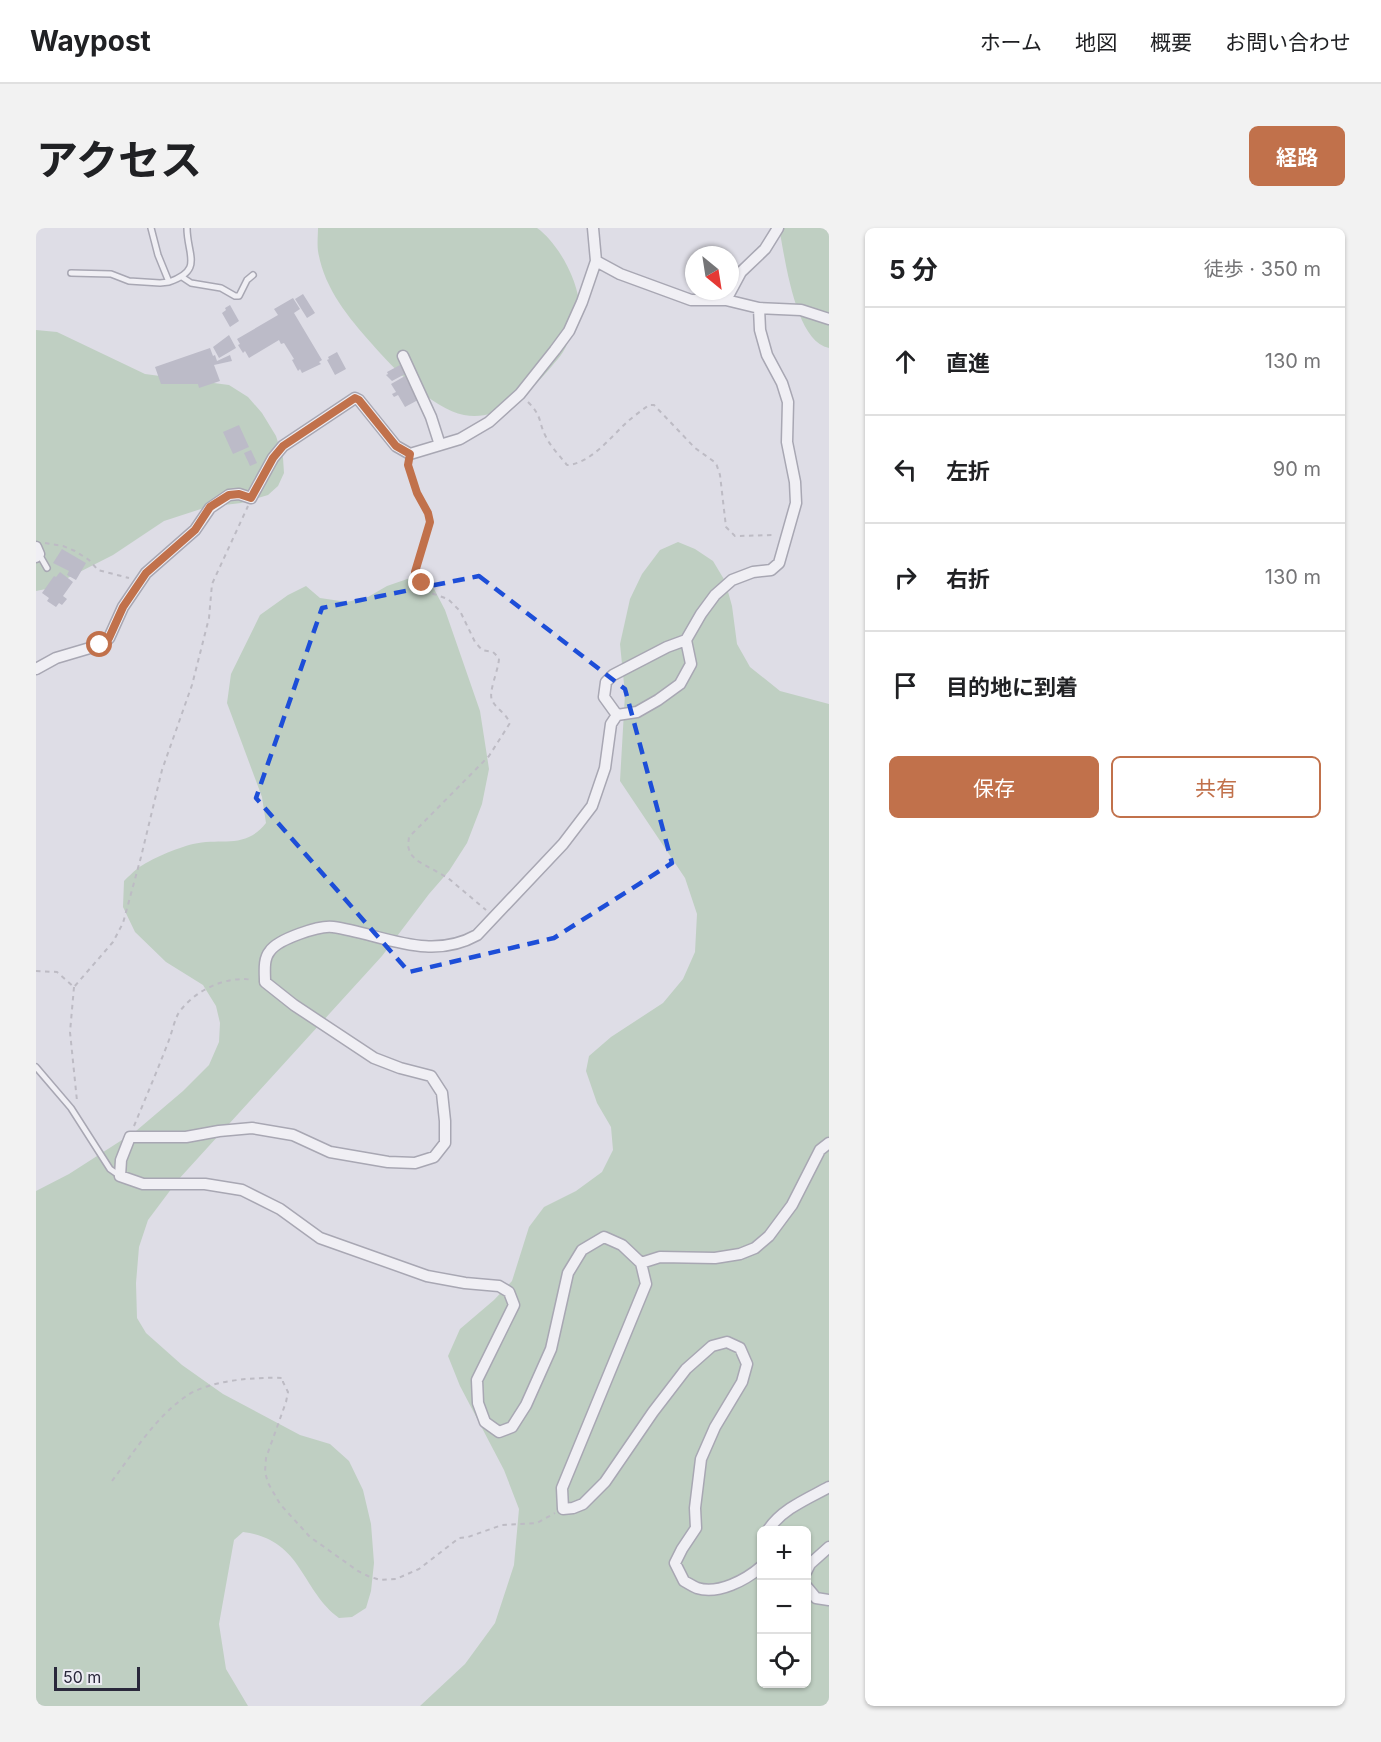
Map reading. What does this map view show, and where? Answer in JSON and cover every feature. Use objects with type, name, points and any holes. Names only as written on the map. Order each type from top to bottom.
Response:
[{"type":"street","points":[[36,669],[56,658],[100,645],[109,638],[123,607],[146,573],[195,530],[210,507],[229,495],[239,494],[251,498],[273,458],[283,446],[355,398],[396,446],[410,454],[460,439],[489,422],[520,394],[569,331],[596,261],[593,228]]},
{"type":"street","points":[[739,276],[765,249],[778,228]]},
{"type":"street","points":[[596,261],[620,274],[685,298]]},
{"type":"street","points":[[726,300],[759,308],[801,310],[829,319]]},
{"type":"street","points":[[617,716],[604,697],[606,682],[613,675],[658,651],[686,640],[715,595],[732,580],[753,572],[771,570],[779,563],[796,503],[795,482],[787,442],[788,402],[782,383],[767,355],[760,330],[759,308]]},
{"type":"street","points":[[403,356],[431,417],[440,445]]},
{"type":"street","points":[[686,640],[691,664],[680,684],[637,712],[617,716],[611,724],[605,768],[592,806],[563,844],[477,935],[463,943],[443,947],[404,944],[331,926],[286,939],[270,951],[264,966],[265,982],[294,1005],[374,1058],[430,1076],[442,1093],[445,1121],[445,1143],[434,1157],[416,1162],[388,1162],[330,1152],[293,1135],[252,1128],[186,1137],[129,1137],[121,1160],[120,1176],[143,1184],[206,1184],[242,1190],[279,1209],[320,1238],[427,1276],[499,1286],[509,1292],[514,1305],[477,1380],[478,1403],[485,1422],[499,1432],[512,1426],[526,1405],[551,1349],[568,1273],[582,1250],[604,1238],[622,1245],[641,1263],[646,1284],[562,1488],[563,1509],[583,1504],[604,1482],[686,1369],[712,1346],[727,1342],[741,1348],[747,1364],[742,1382],[715,1427],[700,1459],[695,1508],[696,1528],[675,1563],[684,1581],[699,1589],[718,1588],[741,1582],[757,1570]]},
{"type":"street","points":[[641,1263],[660,1257],[723,1257],[755,1248],[769,1236],[792,1205],[820,1150],[829,1143]]},
{"type":"street","points":[[771,1526],[777,1518],[829,1487]]},
{"type":"street","points":[[811,1563],[829,1547]]},
{"type":"street","points":[[811,1591],[816,1598],[829,1600]]},
{"type":"lane","points":[[151,228],[158,255],[169,282]]},
{"type":"lane","points":[[71,273],[111,274],[129,281],[160,284],[182,277],[189,271],[192,261],[187,228]]},
{"type":"lane","points":[[182,277],[191,283],[221,288],[239,296],[247,280],[254,275]]},
{"type":"lane","points":[[37,550],[46,568]]},
{"type":"lane","points":[[36,1067],[71,1108],[110,1169],[120,1176]]},
{"type":"path","points":[[520,394],[536,410],[545,436],[567,465],[572,465],[596,453],[629,420],[649,405],[654,405],[695,448],[716,463],[720,475],[726,527],[730,532],[735,536],[786,535]]},
{"type":"path","points":[[410,454],[408,465],[430,522],[415,572],[428,592],[448,599],[460,611],[482,650],[493,652],[499,658],[490,696],[493,703],[507,715],[510,723],[489,756],[409,837],[408,846],[416,860],[448,878],[494,917]]},
{"type":"path","points":[[78,1120],[70,1032],[74,987],[113,942],[123,923],[162,770],[192,685],[209,618],[212,584],[251,498]]},
{"type":"path","points":[[37,550],[63,546],[89,560],[98,570],[141,581]]},
{"type":"path","points":[[36,971],[57,972],[74,987]]},
{"type":"path","points":[[129,1137],[170,1038],[177,1015],[193,996],[227,980],[246,979],[265,982]]},
{"type":"path","points":[[112,1481],[165,1414],[186,1396],[210,1386],[261,1377],[283,1378],[288,1392],[266,1458],[265,1472],[268,1483],[280,1504],[310,1537],[368,1576],[381,1580],[396,1580],[418,1569],[459,1538],[502,1525],[537,1523],[563,1509]]},
{"type":"highlighted area","points":[[479,576],[625,689],[672,863],[554,938],[409,972],[256,798],[322,608]]},
{"type":"green space","points":[[318,228],[537,228],[553,244],[568,267],[577,292],[578,319],[560,356],[544,376],[514,402],[490,414],[477,416],[452,411],[414,386],[354,323],[331,290],[321,265]]},
{"type":"green space","points":[[779,228],[829,228],[829,348],[817,342],[800,315],[788,277]]},
{"type":"green space","points":[[36,330],[57,332],[145,374],[229,385],[248,397],[262,413],[276,436],[283,458],[284,473],[278,486],[268,495],[241,503],[207,507],[164,521],[113,555],[46,589],[36,591]]},
{"type":"green space","points":[[678,542],[695,549],[713,561],[725,581],[732,606],[737,644],[750,667],[780,691],[829,704],[829,1706],[420,1706],[465,1664],[495,1623],[514,1565],[519,1509],[504,1470],[460,1386],[448,1356],[460,1329],[512,1281],[529,1227],[544,1207],[576,1191],[602,1172],[613,1150],[611,1127],[597,1103],[586,1071],[589,1056],[611,1037],[663,1003],[683,979],[695,952],[697,914],[685,878],[620,781],[625,694],[620,644],[630,599],[642,574],[660,550]]},
{"type":"green space","points":[[416,576],[431,583],[445,610],[480,711],[489,769],[482,804],[467,843],[449,871],[382,956],[178,1180],[148,1220],[139,1247],[136,1283],[137,1318],[146,1333],[182,1365],[223,1394],[300,1435],[330,1444],[349,1461],[363,1490],[371,1524],[374,1563],[371,1591],[366,1608],[352,1617],[339,1618],[326,1606],[299,1567],[278,1545],[263,1537],[243,1532],[234,1540],[219,1624],[226,1669],[248,1706],[36,1706],[36,1191],[69,1174],[136,1131],[183,1091],[209,1065],[219,1042],[220,1023],[216,1006],[203,985],[166,962],[135,932],[123,907],[124,881],[142,865],[172,851],[203,842],[241,840],[250,837],[266,823],[262,797],[227,703],[231,674],[260,615],[288,595],[306,586],[320,598],[347,602],[368,597],[387,586]]},
{"type":"building","points":[[303,294],[315,313],[307,318],[295,299]]},
{"type":"building","points":[[293,298],[300,309],[294,313],[322,360],[319,362],[321,364],[302,373],[300,369],[298,371],[284,343],[281,344],[279,340],[249,358],[245,351],[243,353],[237,339],[278,315],[274,309]]},
{"type":"building","points":[[230,305],[239,321],[230,327],[222,313]]},
{"type":"building","points":[[229,335],[236,348],[219,358],[213,347]]},
{"type":"building","points":[[210,348],[217,361],[230,355],[232,361],[214,365],[220,381],[199,388],[198,384],[161,384],[155,367]]},
{"type":"building","points":[[337,352],[346,369],[335,375],[327,360]]},
{"type":"building","points":[[400,365],[405,374],[392,381],[386,375],[387,372]]},
{"type":"building","points":[[405,376],[418,400],[405,407],[398,395],[394,397],[392,394],[396,392],[391,384]]},
{"type":"building","points":[[239,425],[249,447],[233,454],[223,432]]},
{"type":"building","points":[[251,450],[257,463],[250,466],[244,453]]},
{"type":"building","points":[[62,549],[86,563],[76,580],[67,575],[69,571],[53,563]]},
{"type":"building","points":[[60,572],[73,582],[63,596],[67,599],[62,605],[59,603],[56,607],[47,601],[49,598],[42,593],[54,576],[56,577]]},
{"type":"route","points":[[100,645],[109,638],[123,607],[146,573],[195,530],[210,507],[229,495],[239,494],[251,498],[273,458],[283,446],[355,398],[396,446],[410,454],[408,465],[430,522],[415,572],[422,583]]}]
